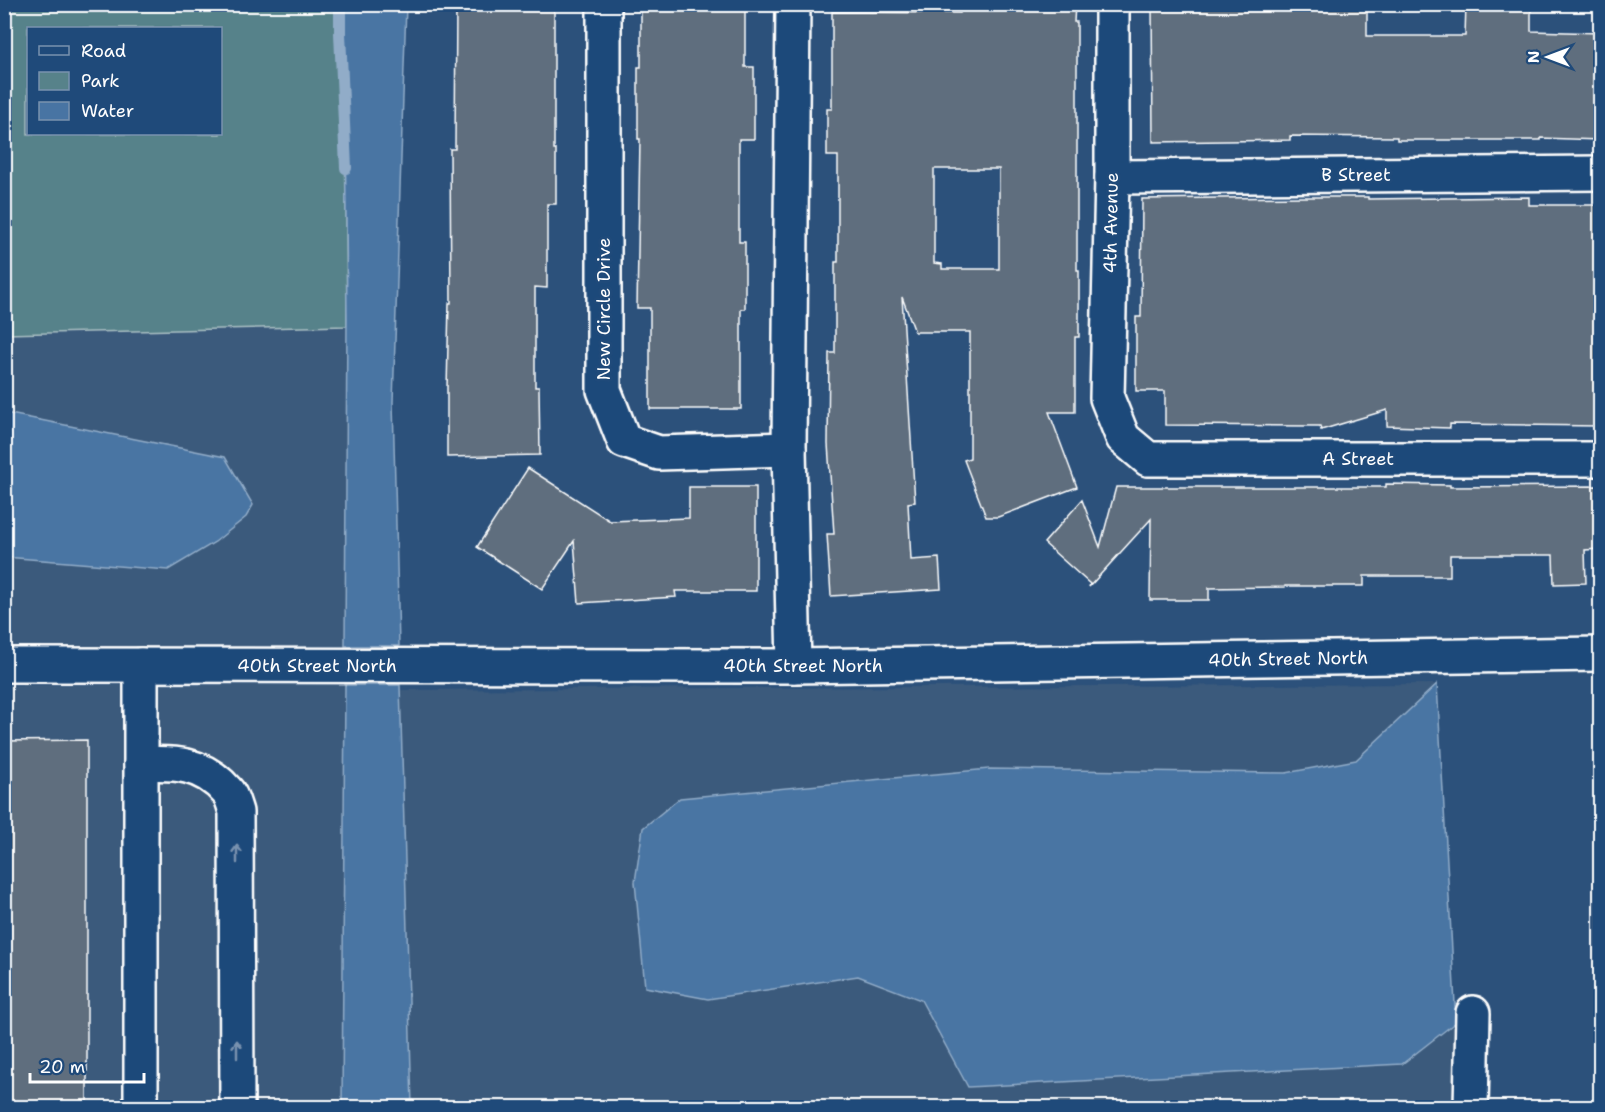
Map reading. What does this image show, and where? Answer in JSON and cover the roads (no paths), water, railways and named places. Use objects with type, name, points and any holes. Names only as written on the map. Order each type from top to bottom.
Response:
[{"type":"street","name":"New Circle Drive","points":[[604,4],[604,390],[624,441],[659,453],[789,449]]},
{"type":"street","points":[[793,4],[789,449],[794,666]]},
{"type":"street","name":"4th Avenue","points":[[1112,4],[1112,177],[1107,398],[1123,438]]},
{"type":"street","name":"B Street","points":[[1112,177],[1600,173]]},
{"type":"street","name":"A Street","points":[[1123,438],[1148,459],[1600,459]]},
{"type":"street","name":"40th Street North","points":[[4,665],[794,666],[1600,654]]},
{"type":"street","points":[[141,665],[141,1107]]},
{"type":"street","points":[[141,764],[172,763],[196,768],[213,778],[228,792],[236,812],[237,1107]]},
{"type":"street","points":[[1471,1107],[1473,1013]]},
{"type":"water","points":[[344,5],[406,5],[393,402],[399,646],[345,646],[347,318]]},
{"type":"water","points":[[5,413],[225,457],[253,505],[246,517],[215,542],[168,570],[5,557]]},
{"type":"water","points":[[1437,684],[1456,1022],[1402,1064],[968,1087],[921,1000],[858,976],[708,999],[645,987],[635,882],[643,828],[680,798],[989,769],[1286,773],[1356,760]]},
{"type":"water","points":[[345,685],[400,685],[412,1107],[342,1107]]},
{"type":"waterway","points":[[340,4],[346,168]]}]
